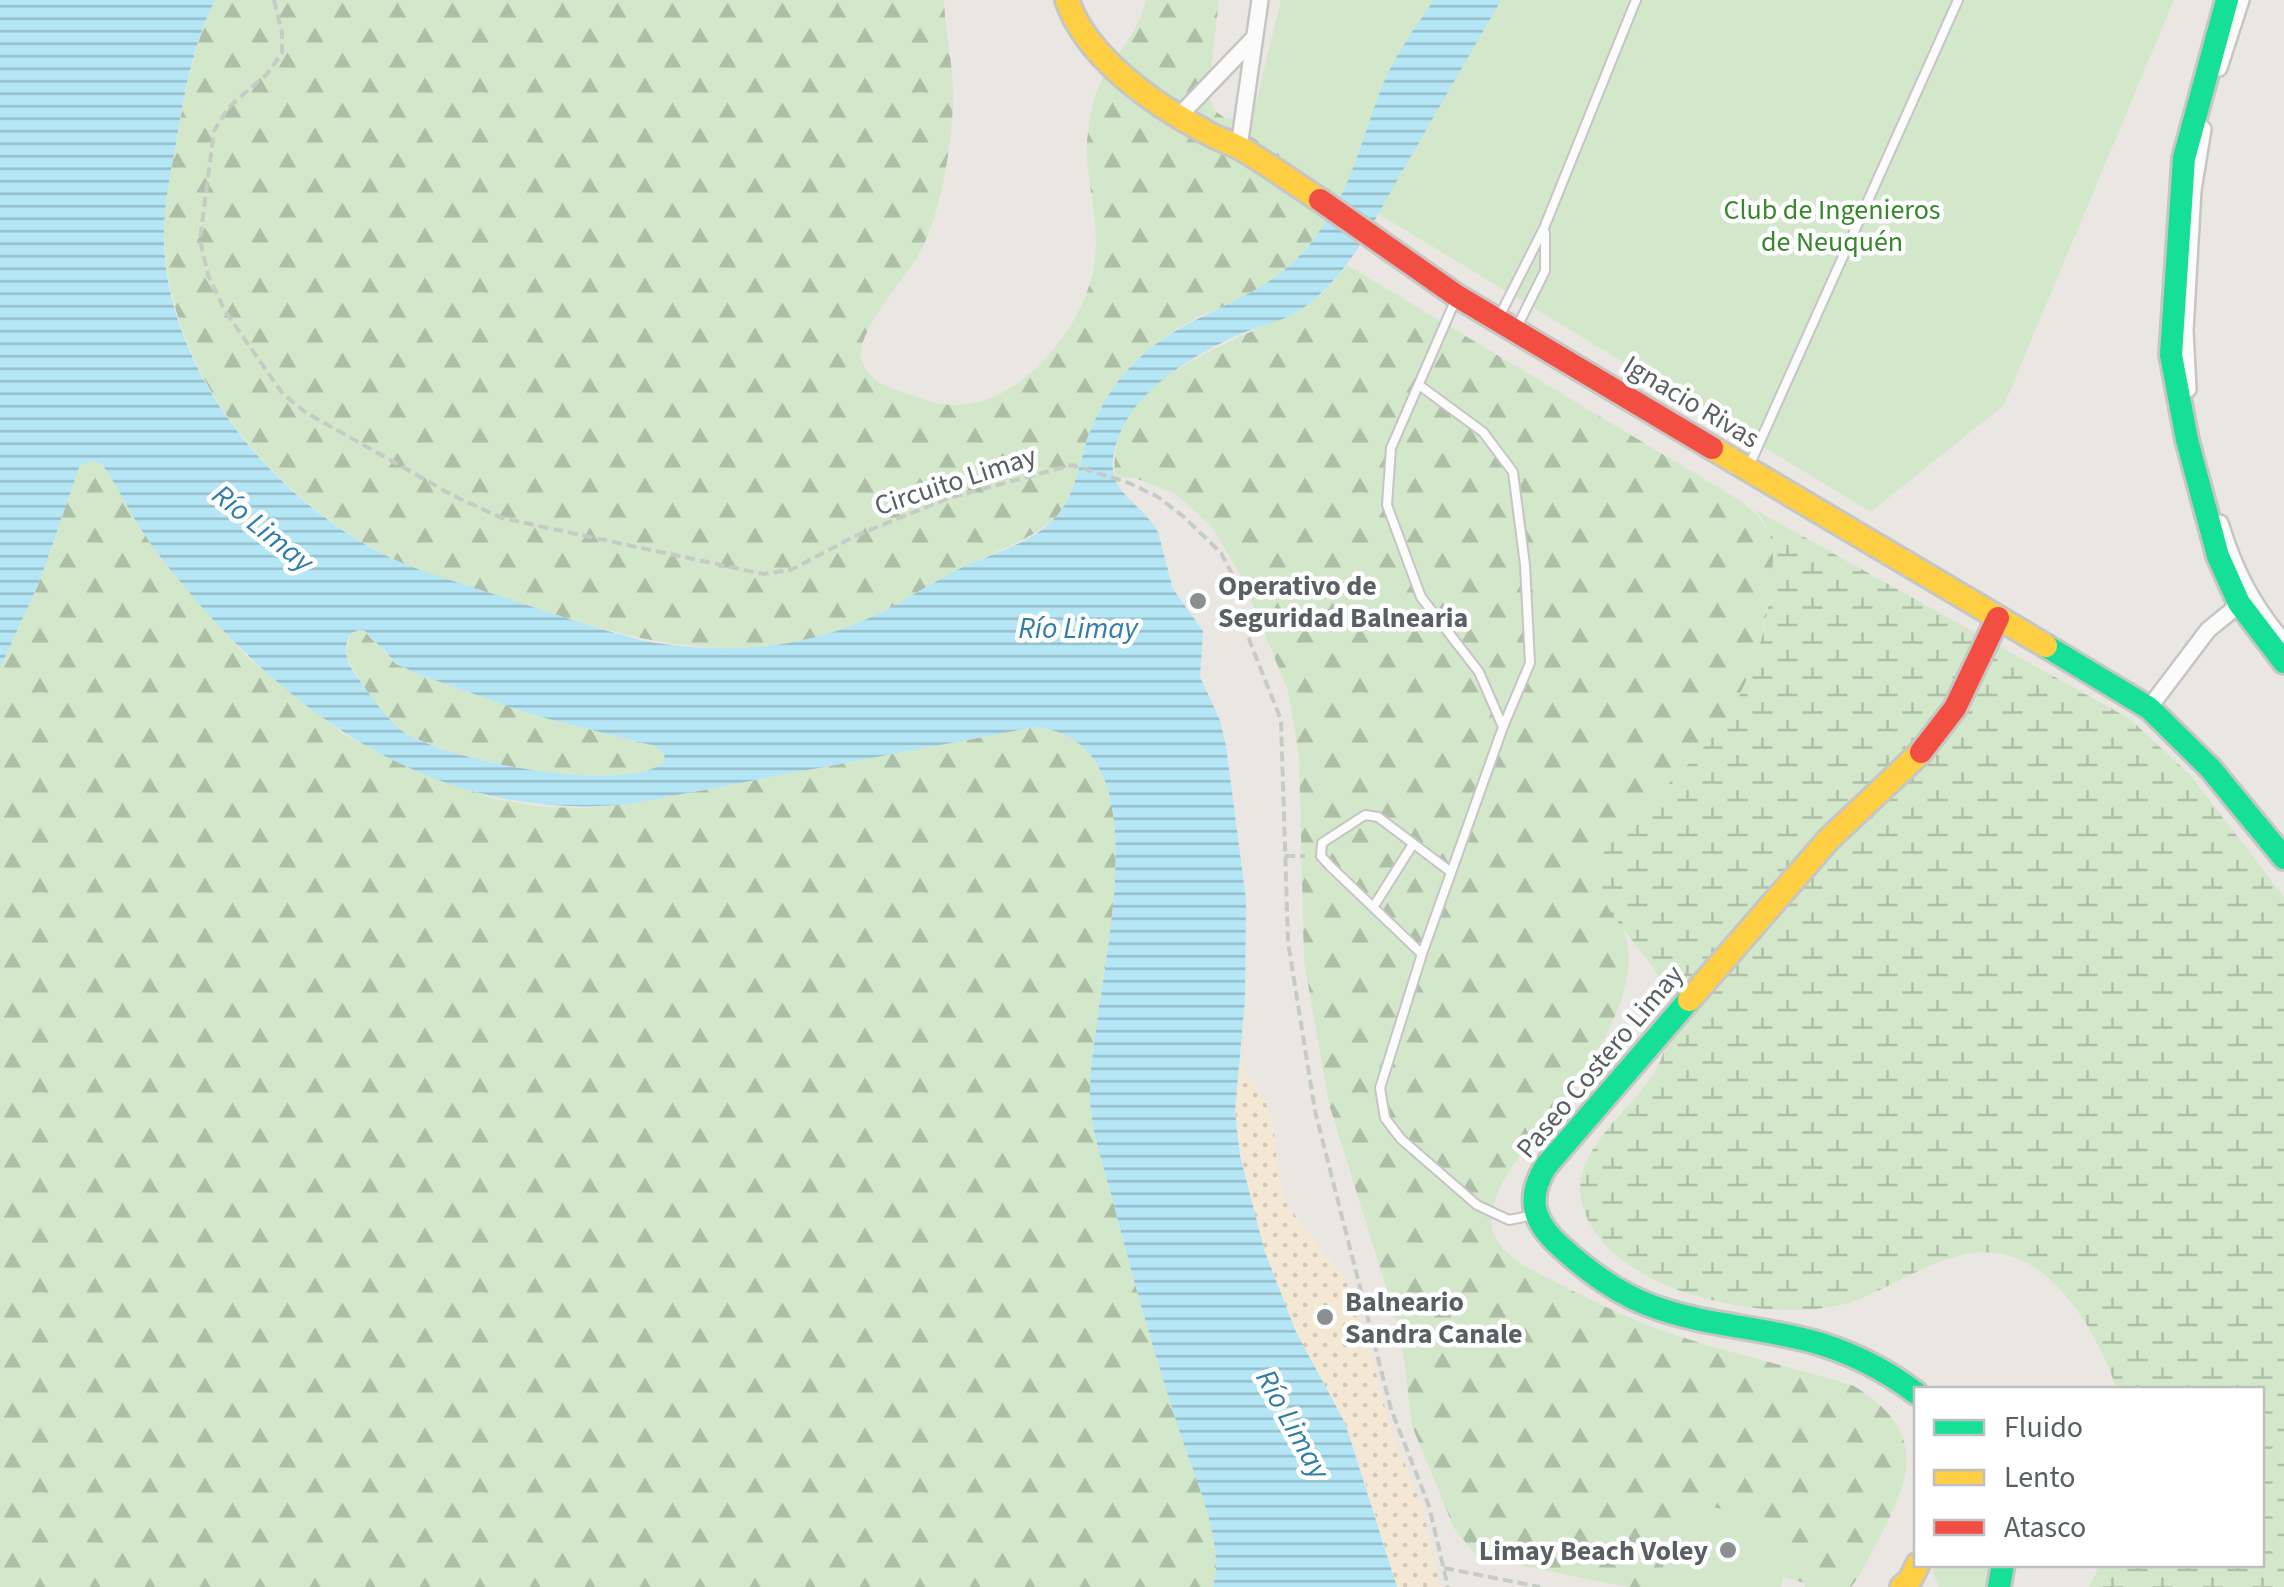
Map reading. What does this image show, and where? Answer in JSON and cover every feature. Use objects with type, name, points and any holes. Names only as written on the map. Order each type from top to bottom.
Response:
[{"type":"street","name":"Ignacio Rivas","points":[[1067,0],[1074,21],[1099,54],[1140,89],[1205,132],[1238,147],[1458,296],[2149,708],[2190,745],[2284,858]]},
{"type":"street","points":[[1238,147],[1260,0]]},
{"type":"street","points":[[2226,0],[2184,158],[2171,355],[2208,524],[2244,600],[2284,662]]},
{"type":"street","points":[[2241,0],[2198,154],[2184,353],[2212,496],[2244,600],[2284,642]]},
{"type":"street","points":[[1181,114],[1252,40]]},
{"type":"street","points":[[2149,708],[2208,630],[2244,600]]},
{"type":"street","name":"Paseo Costero Limay","points":[[1534,1215],[1532,1189],[1552,1157],[1828,840],[1932,742],[1955,708],[1998,618]]},
{"type":"street","points":[[1534,1215],[1549,1236],[1630,1296],[1670,1311],[1782,1334],[1837,1350],[1880,1369],[1914,1392]]},
{"type":"street","points":[[1902,1587],[1916,1567]]},
{"type":"lane","points":[[1506,325],[1636,0]]},
{"type":"lane","points":[[1748,468],[1958,0]]},
{"type":"lane","points":[[1506,325],[1545,271],[1544,228]]},
{"type":"lane","points":[[1458,296],[1391,448],[1387,505],[1421,597],[1479,672],[1503,728]]},
{"type":"lane","points":[[1419,385],[1483,432],[1512,472],[1525,565],[1530,662],[1422,954],[1380,1088],[1385,1118],[1401,1139],[1477,1205],[1509,1220],[1534,1215]]},
{"type":"lane","points":[[1422,954],[1321,856],[1322,843],[1364,815],[1378,817],[1451,872]]},
{"type":"lane","points":[[1374,906],[1413,844]]},
{"type":"path","name":"Circuito Limay","points":[[274,0],[282,52],[267,74],[228,107],[214,131],[200,240],[208,274],[231,320],[282,393],[305,412],[454,496],[502,518],[774,575],[855,536],[949,498],[1064,466],[1080,466],[1143,490],[1172,506],[1211,541],[1228,564],[1250,642],[1280,711],[1290,966],[1314,1111],[1391,1409],[1430,1506],[1448,1587]]},
{"type":"path","points":[[1285,856],[1321,856]]},
{"type":"path","points":[[1444,1568],[1540,1587]]},
{"type":"green space","points":[[215,0],[944,0],[953,105],[939,200],[920,252],[867,332],[861,356],[867,371],[879,382],[944,404],[979,402],[1002,393],[1044,361],[1075,318],[1086,295],[1095,258],[1087,153],[1092,107],[1102,80],[1135,29],[1146,0],[1219,0],[1208,95],[1214,110],[1225,118],[1238,119],[1274,96],[1352,177],[1322,228],[1283,271],[1246,297],[1173,332],[1123,375],[1096,418],[1069,496],[1051,522],[844,629],[762,646],[685,645],[569,619],[392,559],[334,524],[297,494],[233,424],[207,385],[187,342],[173,298],[164,236],[167,192],[188,82]]},
{"type":"green space","name":"Club de Ingenieros de Neuquén","points":[[1281,0],[2174,0],[2004,405],[1871,512],[1248,135]]},
{"type":"green space","points":[[1347,265],[1734,497],[1766,527],[1773,562],[1765,623],[1737,700],[1688,766],[1619,830],[1601,860],[1599,882],[1623,929],[1629,955],[1619,1007],[1586,1071],[1509,1171],[1492,1209],[1492,1227],[1499,1243],[1519,1262],[1616,1311],[1695,1341],[1854,1386],[1878,1404],[1904,1440],[1904,1479],[1888,1522],[1851,1587],[1805,1587],[1805,1583],[1783,1577],[1793,1523],[1677,1501],[1659,1587],[1627,1587],[1488,1559],[1475,1554],[1454,1528],[1412,1426],[1401,1335],[1329,1104],[1304,961],[1299,757],[1288,691],[1241,575],[1211,526],[1176,494],[1135,478],[1115,478],[1118,441],[1132,410],[1156,385],[1185,364],[1315,299]]},
{"type":"green space","points":[[91,461],[102,464],[158,554],[247,657],[346,736],[437,779],[495,799],[545,807],[629,804],[1035,727],[1080,744],[1105,781],[1115,831],[1114,890],[1091,1070],[1091,1113],[1152,1343],[1206,1507],[1215,1549],[1213,1587],[0,1587],[0,668],[39,583],[80,465]]},
{"type":"green space","points":[[1754,509],[2130,719],[2191,776],[2284,897],[2284,1587],[2089,1587],[2099,1567],[2264,1567],[2264,1387],[2116,1387],[2079,1313],[2041,1272],[2017,1259],[1991,1253],[1962,1255],[1933,1264],[1851,1302],[1818,1309],[1780,1310],[1738,1306],[1657,1281],[1623,1261],[1597,1235],[1582,1204],[1580,1185],[1584,1168],[1603,1135],[1656,1070],[1665,1049],[1669,1020],[1666,994],[1656,972],[1611,912],[1601,892],[1599,870],[1612,838],[1687,766],[1737,701],[1758,652],[1770,594],[1771,538]]},
{"type":"green space","points":[[359,630],[396,664],[418,674],[533,715],[655,746],[664,753],[665,762],[643,771],[575,775],[495,763],[427,743],[405,732],[387,716],[357,675],[345,654],[351,633]]},
{"type":"green space","name":"Limay Beach Voley","points":[[1677,1500],[1794,1523],[1781,1587],[1659,1587]]},
{"type":"green space","points":[[1933,1567],[1990,1567],[1985,1587],[1939,1587]]},
{"type":"sand","name":"Balneario Sandra Canale","points":[[1240,1063],[1269,1110],[1287,1201],[1357,1302],[1391,1430],[1423,1508],[1440,1587],[1397,1587],[1345,1423],[1296,1332],[1265,1252],[1251,1206],[1237,1131]]},
{"type":"water","name":"Río Limay","points":[[0,0],[215,0],[189,76],[168,188],[164,245],[170,292],[184,339],[205,383],[263,462],[299,496],[377,551],[430,573],[644,641],[729,648],[786,643],[841,630],[1045,528],[1066,502],[1095,420],[1128,369],[1182,327],[1275,277],[1316,236],[1348,180],[1388,73],[1434,0],[1501,0],[1372,225],[1331,283],[1297,312],[1231,338],[1166,377],[1127,419],[1113,455],[1116,481],[1158,532],[1173,589],[1203,631],[1200,677],[1220,720],[1226,746],[1246,899],[1245,999],[1235,1110],[1240,1156],[1265,1252],[1296,1332],[1345,1423],[1397,1587],[1213,1587],[1216,1569],[1211,1528],[1144,1314],[1091,1113],[1091,1070],[1114,890],[1115,831],[1105,781],[1080,744],[1035,727],[629,804],[556,805],[488,795],[423,774],[362,744],[306,705],[253,660],[204,610],[151,544],[102,464],[92,461],[80,465],[39,583],[0,668]],"holes":[[[365,631],[397,664],[418,674],[533,715],[655,746],[664,753],[665,762],[643,771],[575,775],[495,763],[427,744],[392,722],[352,670],[346,652],[348,640],[351,633]]]},
{"type":"traffic: fast","points":[[2227,0],[2184,158],[2171,355],[2187,440],[2218,556],[2239,603],[2284,662]]},
{"type":"traffic: fast","points":[[2046,646],[2149,708],[2210,768],[2284,858]]},
{"type":"traffic: fast","points":[[1689,1000],[1546,1166],[1536,1189],[1538,1219],[1551,1237],[1591,1272],[1636,1300],[1691,1318],[1821,1344],[1871,1364],[1914,1392]]},
{"type":"traffic: fast","points":[[1999,1587],[2002,1567]]},
{"type":"traffic: slow","points":[[1067,0],[1089,41],[1144,93],[1186,121],[1242,149],[1320,200]]},
{"type":"traffic: slow","points":[[1712,448],[2046,646]]},
{"type":"traffic: slow","points":[[1689,1000],[1828,840],[1921,752]]},
{"type":"traffic: slow","points":[[1902,1587],[1916,1567]]},
{"type":"traffic: jam","points":[[1320,200],[1457,296],[1712,448]]},
{"type":"traffic: jam","points":[[1921,752],[1955,708],[1998,618]]},
{"type":"place","name":"Operativo de Seguridad Balnearia","points":[[1198,601]]},
{"type":"place","name":"Balneario Sandra Canale","points":[[1325,1317]]},
{"type":"place","name":"Limay Beach Voley","points":[[1728,1550]]}]
